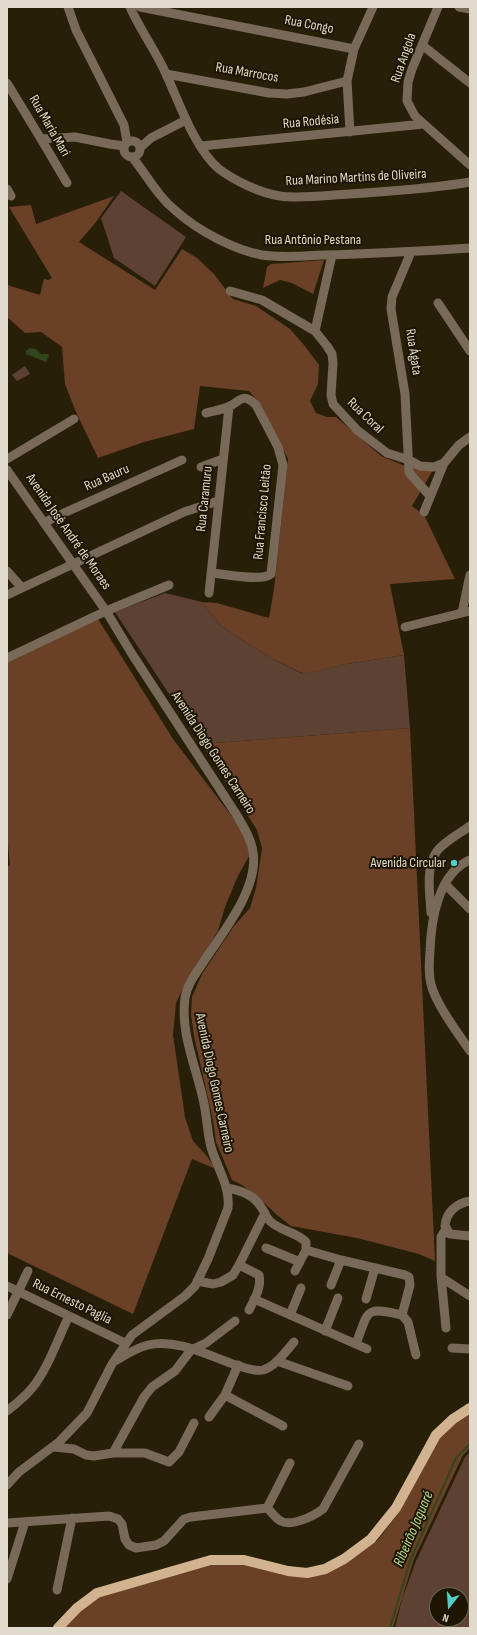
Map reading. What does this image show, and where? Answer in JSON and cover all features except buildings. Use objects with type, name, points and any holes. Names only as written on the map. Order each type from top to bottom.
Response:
[{"type":"main road","points":[[58,1628],[77,1608],[96,1593],[211,1560],[244,1560],[288,1571],[307,1573],[325,1569],[344,1559],[371,1539],[396,1508],[436,1435],[453,1419],[470,1408]]},
{"type":"street","name":"Rua Antônio Pestana","points":[[68,7],[76,30],[124,125],[132,147],[155,187],[166,202],[182,216],[197,226],[239,248],[262,255],[332,255],[470,248]]},
{"type":"street","name":"Rua Marino Martins de Oliveira","points":[[130,7],[166,74],[186,120],[211,161],[232,177],[253,188],[280,196],[335,195],[440,187],[470,182]]},
{"type":"street","name":"Rua Congo","points":[[140,7],[354,49]]},
{"type":"street","points":[[350,132],[346,81],[354,49],[373,7]]},
{"type":"street","name":"Rua Angola","points":[[438,7],[412,69],[406,94],[410,109],[415,116],[470,165]]},
{"type":"street","points":[[459,7],[470,9]]},
{"type":"street","points":[[422,45],[470,83]]},
{"type":"street","name":"Rua Marrocos","points":[[166,74],[269,93],[287,94],[304,92],[346,81]]},
{"type":"street","name":"Rua Maria Mari","points":[[7,83],[66,183]]},
{"type":"street","points":[[41,139],[75,136],[110,144],[132,147],[186,120]]},
{"type":"street","name":"Rua Rodésia","points":[[201,146],[424,124]]},
{"type":"street","name":"Rua Ágata","points":[[409,460],[405,394],[392,309],[392,297],[411,252]]},
{"type":"street","points":[[315,331],[332,255]]},
{"type":"street","name":"Rua Coral","points":[[230,291],[262,300],[315,331],[332,354],[331,395],[333,404],[357,430],[372,443],[386,453],[409,460],[420,466],[430,468],[444,463]]},
{"type":"street","points":[[438,303],[470,351]]},
{"type":"street","name":"Rua Francisco Leitão","points":[[212,573],[257,577],[267,577],[271,574],[282,489],[283,465],[278,447],[256,405],[251,400],[243,398],[236,401],[230,407]]},
{"type":"street","points":[[206,413],[230,407]]},
{"type":"street","name":"Rua Caramuru","points":[[210,593],[218,501],[230,407]]},
{"type":"street","points":[[7,459],[74,419]]},
{"type":"street","points":[[424,512],[444,463],[458,445],[470,437]]},
{"type":"street","name":"Rua Bauru","points":[[44,523],[182,460]]},
{"type":"street","points":[[201,467],[223,460]]},
{"type":"street","points":[[409,460],[410,472],[412,476],[430,496]]},
{"type":"street","name":"Avenida José André de Moraes","points":[[8,473],[106,611]]},
{"type":"street","points":[[7,595],[74,565],[184,512],[218,501]]},
{"type":"street","points":[[7,572],[22,588]]},
{"type":"street","points":[[405,627],[466,612],[470,575]]},
{"type":"street","points":[[8,654],[169,585]]},
{"type":"street","name":"Avenida Diogo Gomes Carneiro","points":[[7,1485],[19,1472],[54,1447],[75,1427],[87,1412],[112,1364],[125,1343],[132,1335],[185,1296],[195,1286],[228,1208],[229,1199],[227,1188],[209,1140],[204,1100],[187,1034],[184,1008],[186,996],[192,979],[244,898],[252,874],[254,853],[248,835],[236,814],[132,654],[106,611]]},
{"type":"street","points":[[470,826],[437,852],[432,862],[429,881],[432,918],[429,971],[430,983],[434,994],[470,1051]]},
{"type":"street","points":[[432,918],[445,884],[459,866],[470,860]]},
{"type":"street","points":[[445,884],[470,909]]},
{"type":"street","points":[[227,1188],[237,1189],[253,1198],[271,1222],[279,1228],[299,1236],[306,1242],[306,1250],[296,1271]]},
{"type":"street","points":[[446,1328],[441,1276],[441,1237],[446,1228],[447,1217],[452,1210],[458,1205],[470,1201]]},
{"type":"street","points":[[197,1281],[213,1284],[221,1282],[233,1275],[240,1265],[265,1213]]},
{"type":"street","points":[[446,1228],[452,1235],[470,1236]]},
{"type":"street","points":[[266,1248],[300,1262]]},
{"type":"street","points":[[306,1250],[405,1275],[408,1278],[410,1285],[402,1315]]},
{"type":"street","points":[[331,1285],[341,1260]]},
{"type":"street","points":[[240,1265],[260,1275],[259,1284],[249,1310]]},
{"type":"street","points":[[366,1299],[375,1268]]},
{"type":"street","points":[[7,1315],[28,1271]]},
{"type":"street","points":[[441,1276],[470,1296]]},
{"type":"street","name":"Rua Ernesto Paglia","points":[[7,1286],[125,1343]]},
{"type":"street","points":[[290,1315],[301,1288]]},
{"type":"street","points":[[325,1330],[338,1298]]},
{"type":"street","points":[[254,1299],[367,1349]]},
{"type":"street","points":[[356,1344],[370,1312],[375,1310],[383,1310],[402,1315],[408,1322],[416,1355]]},
{"type":"street","points":[[7,1411],[19,1402],[33,1387],[43,1370],[69,1316]]},
{"type":"street","points":[[113,1453],[144,1397],[152,1387],[175,1371],[191,1350],[206,1343],[235,1321]]},
{"type":"street","points":[[112,1364],[134,1351],[148,1345],[164,1343],[191,1350],[249,1369],[263,1370],[277,1361],[294,1342]]},
{"type":"street","points":[[452,1348],[470,1349]]},
{"type":"street","points":[[277,1361],[348,1386]]},
{"type":"street","points":[[210,1417],[225,1395],[238,1365]]},
{"type":"street","points":[[225,1395],[283,1426]]},
{"type":"street","points":[[54,1447],[74,1449],[86,1455],[94,1456],[113,1453],[146,1453],[169,1462],[178,1452],[194,1423]]},
{"type":"street","points":[[7,1523],[109,1516],[118,1519],[122,1524],[125,1539],[129,1545],[136,1548],[156,1545],[164,1542],[184,1519],[190,1517],[267,1508],[281,1521],[298,1521],[315,1516],[322,1509],[359,1444]]},
{"type":"street","points":[[267,1508],[290,1463]]},
{"type":"street","points":[[56,1590],[72,1518]]},
{"type":"street","points":[[7,1579],[25,1522]]},
{"type":"shaded area","points":[[121,191],[186,237],[155,286],[114,258],[101,218]]},
{"type":"shaded area","points":[[114,196],[96,222],[79,242],[155,290],[182,249],[197,258],[214,274],[233,299],[256,306],[290,329],[304,345],[319,365],[318,384],[310,401],[316,413],[327,417],[336,417],[381,456],[405,466],[433,470],[412,506],[424,515],[455,579],[390,584],[404,655],[346,664],[304,674],[271,658],[221,626],[202,602],[217,603],[269,618],[274,589],[288,459],[260,404],[249,391],[200,386],[194,429],[144,442],[98,458],[76,412],[65,384],[62,347],[41,332],[25,333],[7,317],[7,285],[40,295],[44,279],[48,280],[52,278],[9,207],[31,205],[36,224]]},
{"type":"shaded area","points":[[324,260],[313,294],[292,283],[280,280],[263,288],[267,267],[271,264]]},
{"type":"shaded area","points":[[30,348],[36,349],[41,354],[48,354],[49,356],[46,362],[26,354],[26,351]]},
{"type":"shaded area","points":[[25,366],[30,374],[17,381],[12,375]]},
{"type":"shaded area","points":[[165,593],[202,602],[221,626],[271,658],[303,674],[346,664],[404,655],[410,728],[202,744],[115,612]]},
{"type":"shaded area","points":[[98,619],[173,739],[246,835],[249,856],[237,878],[225,907],[218,931],[183,988],[176,1003],[173,1035],[185,1117],[193,1141],[216,1169],[192,1159],[133,1314],[7,1253],[7,867],[10,865],[7,835],[7,662]]},
{"type":"shaded area","points":[[410,728],[435,1261],[419,1254],[357,1238],[291,1226],[259,1198],[242,1185],[232,1180],[216,1142],[213,1120],[194,1036],[191,1014],[192,997],[202,974],[234,926],[250,908],[256,888],[262,848],[257,830],[202,744]]},
{"type":"shaded area","points":[[470,1413],[470,1448],[463,1455],[414,1559],[393,1628],[62,1628],[93,1599],[212,1565],[243,1561],[277,1568],[318,1569],[349,1560],[378,1540],[401,1510],[430,1447],[455,1422]]},
{"type":"shaded area","points":[[470,1452],[470,1628],[395,1628],[402,1599],[416,1561],[465,1457]]},
{"type":"waterway","name":"Ribeirão Jaguaré","points":[[390,1628],[410,1561],[456,1458],[470,1444]]},
{"type":"place","name":"Avenida Circular","points":[[454,863]]}]
